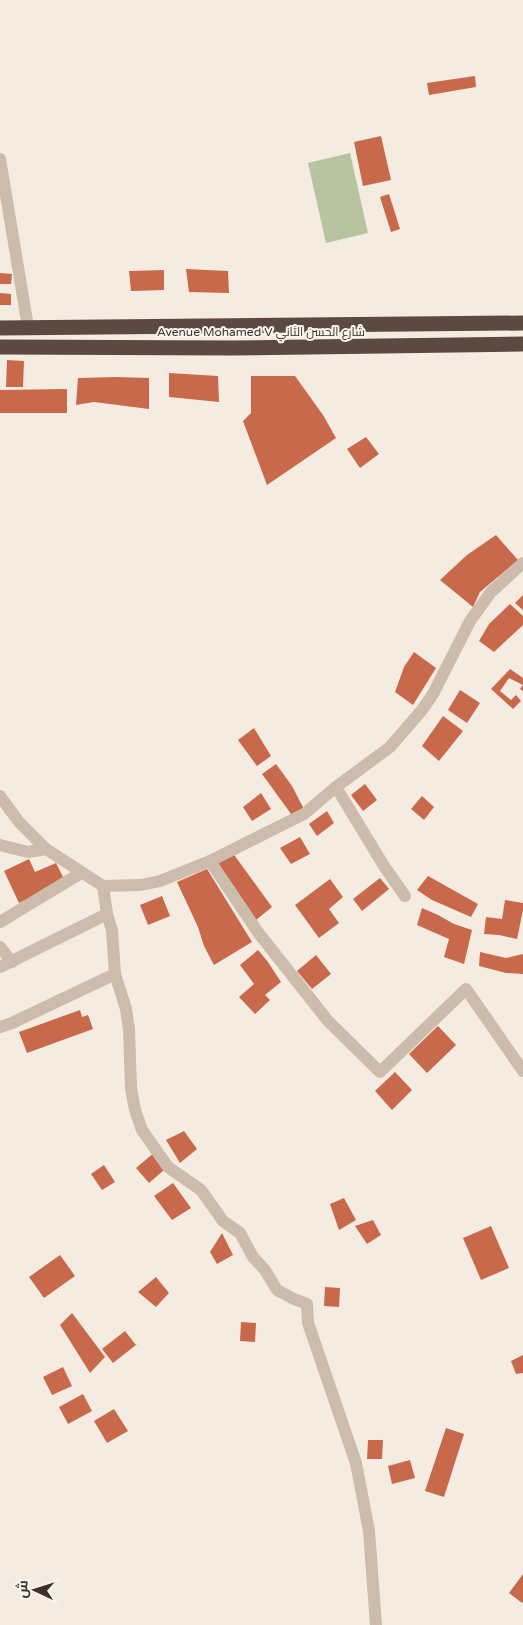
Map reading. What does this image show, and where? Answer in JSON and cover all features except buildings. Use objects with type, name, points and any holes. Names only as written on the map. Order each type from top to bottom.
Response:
[{"type":"highway","name":"Avenue Mohamed V شارع الحسن الثاني","points":[[0,328],[523,324]]},
{"type":"highway","name":"Avenue Mohamed V شارع الحسن الثاني","points":[[0,347],[232,348],[523,344]]},
{"type":"street","points":[[0,159],[28,327]]},
{"type":"street","points":[[0,796],[19,822],[46,850],[103,886],[125,887],[151,883],[210,861],[304,814],[336,787],[390,747],[422,710],[437,686],[470,621],[490,592],[523,563]]},
{"type":"street","points":[[336,787],[384,866],[405,896]]},
{"type":"street","points":[[0,846],[28,852],[46,850]]},
{"type":"street","points":[[210,861],[257,932],[328,1021],[380,1072],[466,989],[523,1072]]},
{"type":"street","points":[[0,922],[81,873]]},
{"type":"street","points":[[103,886],[107,914],[112,930],[115,974],[126,1009],[129,1029],[131,1088],[134,1110],[142,1130],[168,1167],[201,1190],[223,1221],[240,1233],[253,1257],[265,1270],[277,1290],[307,1304],[308,1323],[356,1463],[369,1531],[372,1595],[376,1625]]},
{"type":"street","points":[[0,947],[6,964],[107,914]]},
{"type":"street","points":[[0,1027],[115,974]]},
{"type":"green space","points":[[350,153],[368,233],[326,243],[308,163]]}]
